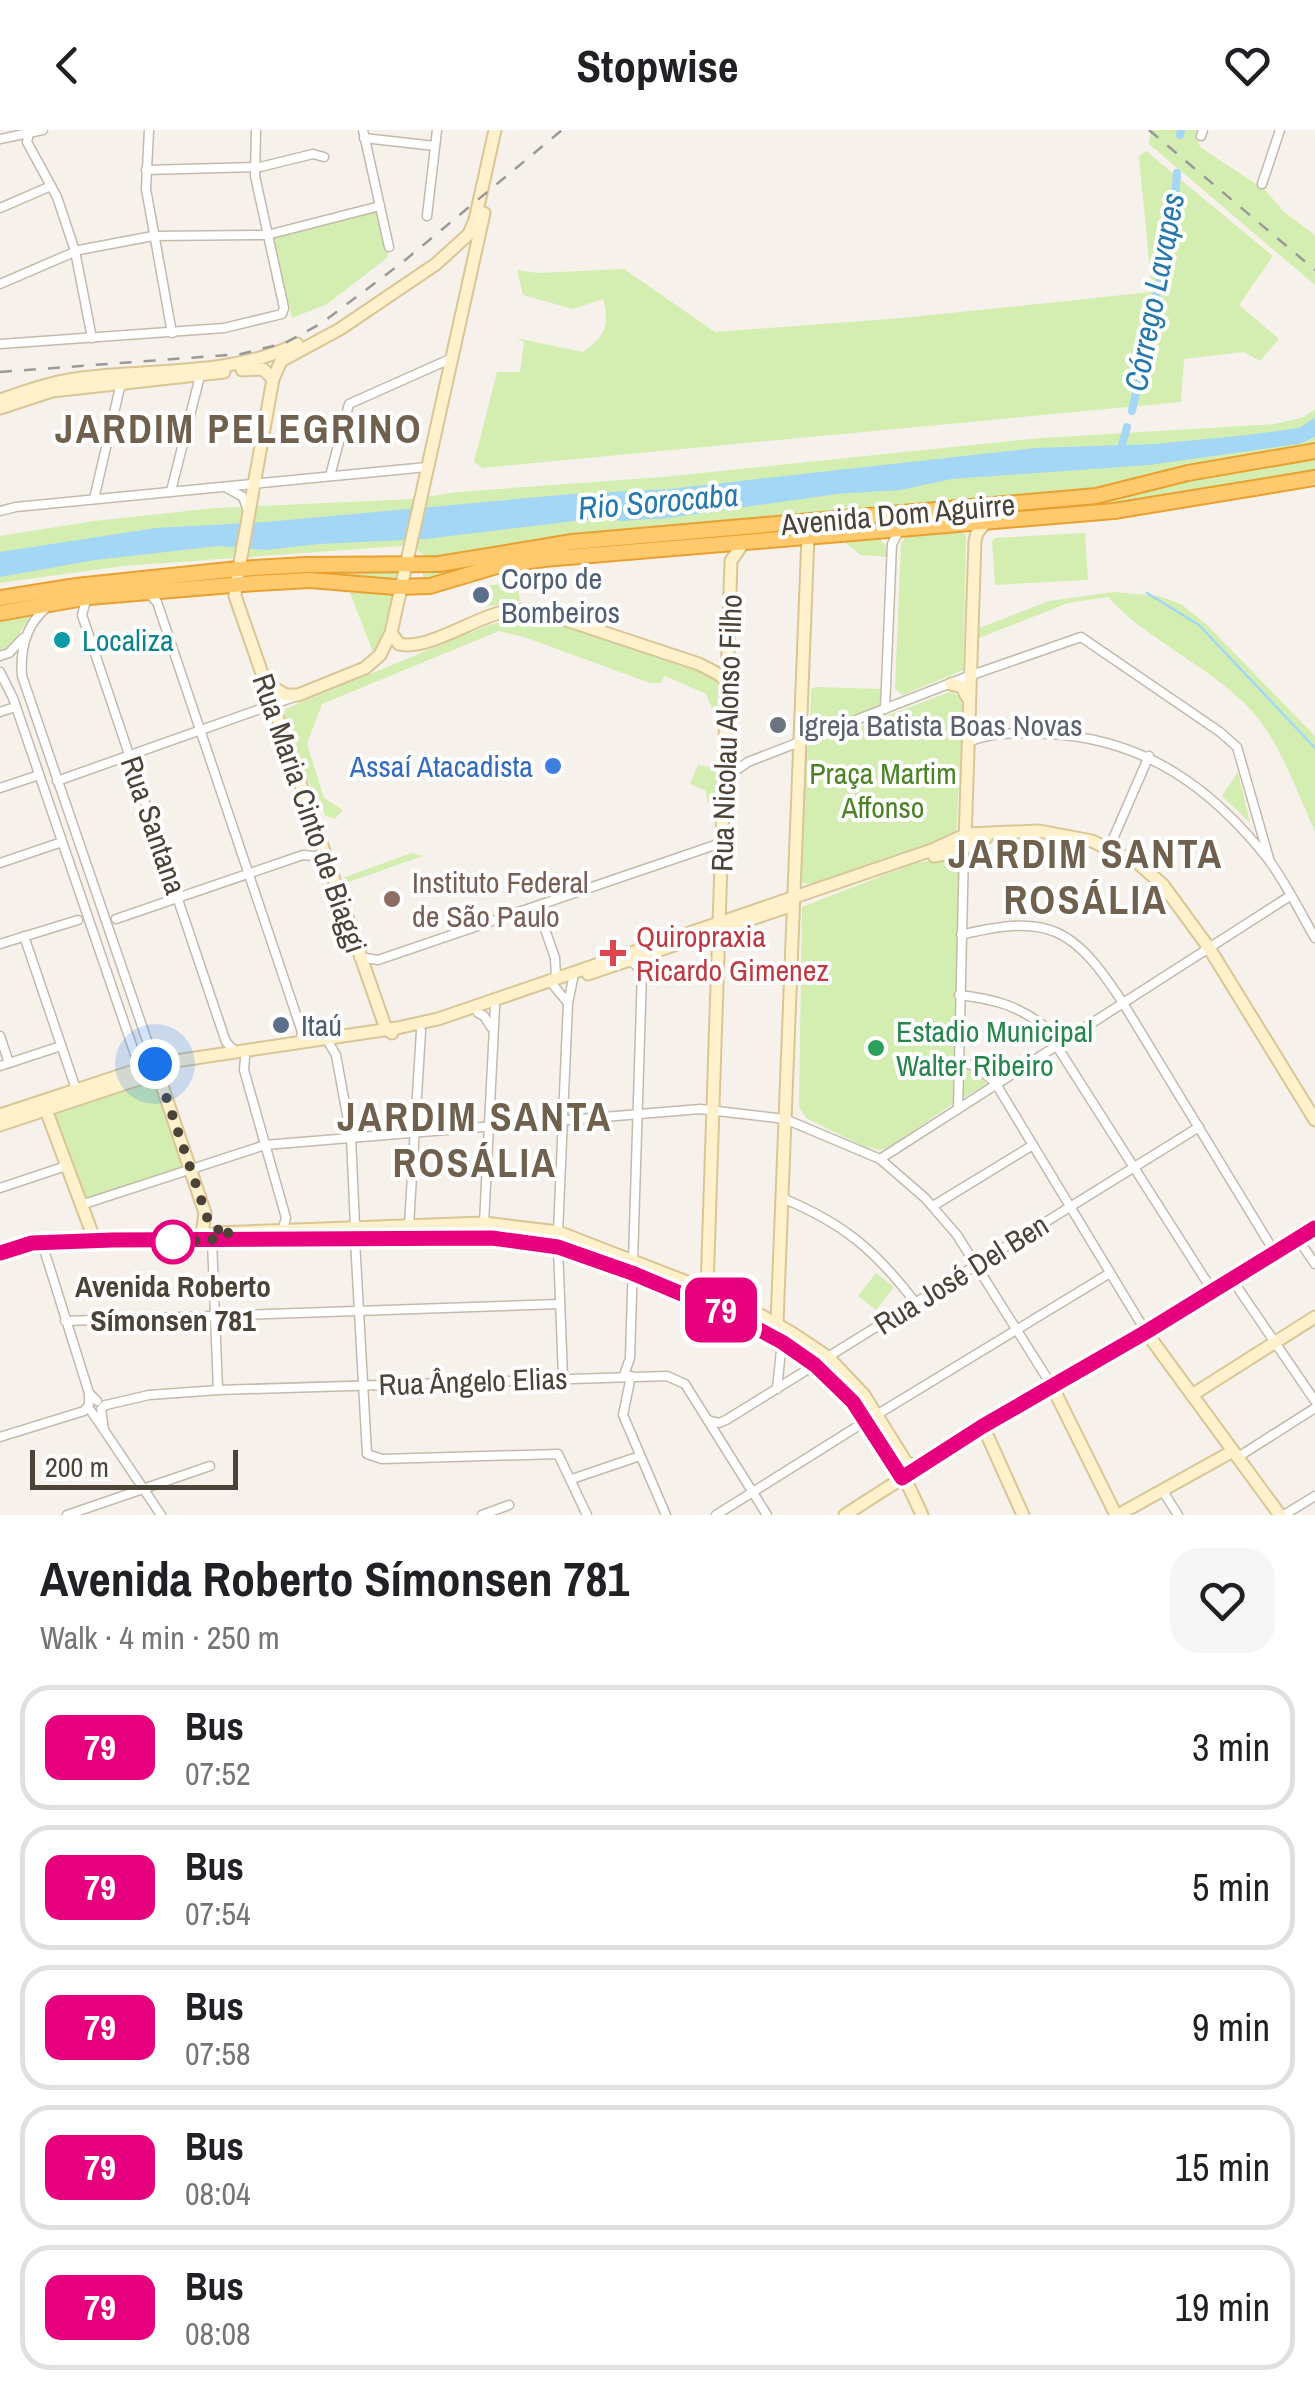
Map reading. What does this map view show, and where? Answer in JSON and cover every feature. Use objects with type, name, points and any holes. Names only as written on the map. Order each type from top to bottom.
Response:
[{"type":"highway","name":"Avenida Dom Aguirre","points":[[0,598],[76,586],[238,572],[407,561],[439,564],[572,542],[1096,496],[1188,473],[1315,451]]},
{"type":"highway","name":"Avenida Dom Aguirre","points":[[0,613],[55,601],[145,592],[238,572],[430,586],[497,566],[544,560],[1114,511],[1315,478]]},
{"type":"highway","points":[[808,536],[812,528],[874,516]]},
{"type":"main road","points":[[238,572],[273,378],[282,360],[351,321],[436,264],[469,234],[499,130]]},
{"type":"main road","points":[[264,681],[274,690],[298,695],[365,668],[380,655],[392,633],[499,130]]},
{"type":"main road","points":[[436,264],[458,260],[470,274]]},
{"type":"main road","points":[[0,408],[52,391],[200,372],[254,360],[351,321]]},
{"type":"main road","points":[[0,400],[48,384],[82,378],[252,368],[269,372],[273,378]]},
{"type":"main road","points":[[964,849],[975,542],[977,533],[988,521]]},
{"type":"main road","points":[[777,1323],[808,536]]},
{"type":"main road","name":"Rua Nicolau Alonso Filho","points":[[707,1288],[731,561],[744,542]]},
{"type":"main road","name":"Rua Maria Cinto de Biaggi","points":[[238,572],[235,596],[359,956],[391,1032]]},
{"type":"main road","points":[[392,633],[399,644],[414,645],[501,612],[531,611],[699,664],[715,671],[729,686]]},
{"type":"main road","points":[[951,684],[962,687],[968,701]]},
{"type":"main road","points":[[967,828],[982,833],[1066,834],[1109,848],[1139,864],[1163,885],[1208,948],[1315,1120]]},
{"type":"main road","points":[[0,1125],[76,1089],[140,1068],[330,1044],[438,1018],[793,900],[932,850],[967,828]]},
{"type":"main road","points":[[572,976],[630,960],[720,926],[734,916],[964,849],[971,842],[1009,831]]},
{"type":"main road","points":[[720,906],[734,916]]},
{"type":"main road","points":[[240,1055],[299,1043],[421,1030],[478,1013],[555,982]]},
{"type":"main road","points":[[0,1115],[47,1104],[156,1068]]},
{"type":"main road","points":[[156,1068],[205,1212],[214,1229],[232,1232]]},
{"type":"main road","points":[[47,1104],[95,1241]]},
{"type":"main road","points":[[73,1242],[82,1223],[80,1206]]},
{"type":"main road","points":[[205,1212],[207,1237]]},
{"type":"main road","points":[[112,1240],[139,1242],[282,1228],[484,1223],[558,1232],[732,1315],[815,1365],[853,1402],[922,1515]]},
{"type":"main road","points":[[256,1240],[275,1235],[282,1228]]},
{"type":"main road","points":[[845,1515],[983,1426],[1315,1228]]},
{"type":"main road","points":[[0,1253],[42,1243],[133,1236],[256,1240],[492,1238],[558,1247],[707,1288],[777,1323],[828,1357],[878,1414],[906,1462],[918,1468]]},
{"type":"main road","points":[[1192,1395],[1315,1317]]},
{"type":"main road","points":[[1146,1332],[1282,1515]]},
{"type":"main road","points":[[1052,1386],[1117,1515],[1236,1454]]},
{"type":"main road","points":[[983,1426],[1023,1515]]},
{"type":"street","points":[[0,139],[43,130]]},
{"type":"street","points":[[148,130],[146,170],[153,236],[172,333]]},
{"type":"street","points":[[0,344],[224,328],[284,312],[255,166],[256,130]]},
{"type":"street","points":[[427,216],[437,130]]},
{"type":"street","points":[[1262,184],[1280,130]]},
{"type":"street","points":[[29,133],[27,142],[51,186],[75,251],[92,338]]},
{"type":"street","points":[[389,247],[363,134],[435,146]]},
{"type":"street","points":[[146,170],[255,166],[312,154],[324,157]]},
{"type":"street","points":[[0,208],[51,186]]},
{"type":"street","points":[[0,284],[75,251],[153,236],[267,235],[380,206]]},
{"type":"street","points":[[330,476],[348,404],[450,358]]},
{"type":"street","points":[[171,491],[200,372]]},
{"type":"street","points":[[94,499],[121,383]]},
{"type":"street","points":[[0,511],[427,467]]},
{"type":"street","points":[[202,488],[238,492],[248,512]]},
{"type":"street","points":[[884,709],[892,544],[904,530]]},
{"type":"street","points":[[878,532],[892,544]]},
{"type":"street","points":[[145,592],[157,602],[250,872],[302,1032],[299,1043]]},
{"type":"street","name":"Rua Santana","points":[[89,597],[82,615],[226,1042],[240,1055],[286,1218],[282,1228]]},
{"type":"street","points":[[0,656],[16,647],[38,616],[55,601]]},
{"type":"street","points":[[27,632],[22,676],[156,1068]]},
{"type":"street","points":[[723,780],[748,762],[884,709],[1076,638],[1086,639],[1237,747],[1270,862]]},
{"type":"street","points":[[0,672],[140,1068]]},
{"type":"street","points":[[886,683],[894,698],[908,700]]},
{"type":"street","points":[[56,781],[298,695]]},
{"type":"street","points":[[0,712],[15,707]]},
{"type":"street","points":[[967,742],[1012,732],[1064,735],[1105,742],[1149,756],[1212,799],[1240,828],[1270,862],[1315,938]]},
{"type":"street","points":[[724,745],[734,759],[748,762]]},
{"type":"street","points":[[1109,848],[1149,756]]},
{"type":"street","points":[[724,762],[748,762]]},
{"type":"street","points":[[0,788],[39,775]]},
{"type":"street","points":[[1240,828],[1258,823]]},
{"type":"street","points":[[0,863],[76,838]]},
{"type":"street","points":[[302,855],[318,839]]},
{"type":"street","points":[[359,956],[378,960],[722,842]]},
{"type":"street","points":[[958,1109],[964,849]]},
{"type":"street","points":[[104,918],[116,918],[179,898],[302,855],[324,857]]},
{"type":"street","points":[[880,1159],[1290,896]]},
{"type":"street","points":[[537,906],[555,958],[572,976],[558,1232]]},
{"type":"street","points":[[0,944],[78,920],[87,912]]},
{"type":"street","points":[[108,928],[116,918]]},
{"type":"street","points":[[78,920],[90,923]]},
{"type":"street","points":[[961,935],[1005,925],[1032,924],[1052,929],[1077,943],[1100,968],[1123,1003],[1276,1253]]},
{"type":"street","points":[[24,936],[76,1089]]},
{"type":"street","points":[[555,958],[555,982],[568,1003]]},
{"type":"street","points":[[630,960],[642,971],[630,1375],[622,1411],[666,1515]]},
{"type":"street","points":[[960,995],[1001,1001],[1044,1026],[1212,1290]]},
{"type":"street","points":[[484,1223],[494,1007]]},
{"type":"street","points":[[478,1013],[487,1019],[493,1032]]},
{"type":"street","points":[[408,1225],[421,1030]]},
{"type":"street","points":[[0,1036],[4,1064],[61,1046]]},
{"type":"street","points":[[330,1044],[336,1054],[351,1137],[355,1226]]},
{"type":"street","points":[[958,1061],[978,1067],[996,1084],[1146,1332]]},
{"type":"street","points":[[80,1206],[265,1145],[638,1112],[713,1110],[785,1120],[880,1159],[933,1206],[976,1264],[1052,1386]]},
{"type":"street","name":"Rua José Del Ben","points":[[722,1422],[1199,1127]]},
{"type":"street","points":[[933,1206],[1033,1145]]},
{"type":"street","points":[[0,1188],[66,1166]]},
{"type":"street","points":[[782,1198],[836,1223],[863,1244],[886,1265],[914,1302]]},
{"type":"street","points":[[207,1237],[218,1390]]},
{"type":"street","points":[[1298,1239],[1315,1264]]},
{"type":"street","points":[[355,1240],[365,1451],[371,1458],[382,1460],[558,1454],[587,1515]]},
{"type":"street","points":[[42,1243],[104,1430],[161,1515]]},
{"type":"street","points":[[558,1247],[563,1377]]},
{"type":"street","points":[[878,1414],[1110,1273]]},
{"type":"street","points":[[1231,1278],[1315,1404],[1236,1454]]},
{"type":"street","points":[[66,1321],[560,1304]]},
{"type":"street","points":[[777,1389],[782,1342]]},
{"type":"street","name":"Rua Ângelo Elias","points":[[0,1438],[97,1406],[149,1396],[563,1377],[677,1378],[767,1515]]},
{"type":"street","points":[[708,1420],[722,1422],[719,1439]]},
{"type":"street","points":[[716,1515],[866,1421]]},
{"type":"street","points":[[572,1479],[640,1456]]},
{"type":"street","points":[[68,1515],[210,1466]]},
{"type":"street","points":[[1162,1490],[1178,1515]]},
{"type":"street","points":[[1282,1515],[1315,1496]]},
{"type":"street","points":[[482,1515],[509,1505]]},
{"type":"green space","points":[[1151,130],[1199,130],[1200,147],[1265,190],[1284,212],[1315,235],[1315,285],[1149,144]]},
{"type":"green space","points":[[1146,151],[1273,256],[1239,305],[1279,339],[1260,361],[1244,352],[1184,359],[1181,402],[482,468],[474,462],[497,372],[520,372],[524,342],[516,338],[583,352],[601,335],[606,323],[603,299],[573,309],[523,295],[517,270],[538,273],[624,269],[715,332],[902,318],[1152,292],[1139,156]]},
{"type":"green space","points":[[377,211],[388,257],[327,304],[292,318],[272,236]]},
{"type":"green space","points":[[1315,409],[1315,447],[1112,488],[431,560],[417,546],[405,543],[123,566],[0,583],[0,536],[94,521],[215,508],[413,499],[1041,438],[1275,424],[1304,417]]},
{"type":"green space","points":[[1315,455],[1315,473],[1158,501],[819,529],[1189,477]]},
{"type":"green space","points":[[811,528],[805,533],[464,572],[423,581],[423,570],[581,545]]},
{"type":"green space","points":[[960,532],[966,535],[963,670],[903,695],[895,689],[901,543],[906,536]]},
{"type":"green space","points":[[1085,533],[1088,580],[995,585],[995,538]]},
{"type":"green space","points":[[878,537],[886,546],[887,557],[861,555],[844,542]]},
{"type":"green space","points":[[272,570],[399,570],[400,576],[394,582],[259,577]]},
{"type":"green space","points":[[517,581],[520,601],[484,607],[480,587]]},
{"type":"green space","points":[[1114,592],[1158,596],[1181,604],[1206,624],[1315,736],[1315,831],[1278,750],[1249,708],[1215,678],[1141,627],[1108,597],[1068,603],[979,638],[979,628],[1049,601]]},
{"type":"green space","points":[[350,593],[393,596],[385,636],[375,657]]},
{"type":"green space","points":[[32,615],[11,645],[0,651],[0,621]]},
{"type":"green space","points":[[524,617],[709,673],[719,683],[717,713],[706,694],[665,676],[660,683],[650,683],[499,631],[322,704],[307,744],[324,798],[343,810],[335,819],[325,815],[292,745],[285,709],[489,625]]},
{"type":"green space","points":[[811,689],[884,689],[883,708],[810,737]]},
{"type":"green space","name":"Praça Martim Affonso","points":[[949,692],[959,696],[963,708],[956,836],[815,885],[803,883],[800,875],[808,746]]},
{"type":"green space","points":[[698,765],[716,768],[716,801],[707,801],[706,791],[690,784]]},
{"type":"green space","points":[[1238,772],[1250,823],[1222,796]]},
{"type":"green space","points":[[411,853],[423,856],[340,885],[343,878]]},
{"type":"green space","name":"Estadio Municipal Walter Ribeiro","points":[[951,855],[959,862],[954,1103],[888,1148],[865,1147],[806,1118],[799,1107],[802,907],[910,865]]},
{"type":"green space","points":[[962,1069],[976,1073],[987,1084],[959,1100]]},
{"type":"green space","points":[[155,1078],[185,1168],[83,1199],[52,1112]]},
{"type":"green space","points":[[876,1273],[894,1287],[876,1310],[858,1296]]},
{"type":"water","name":"Rio Sorocaba","points":[[1315,418],[1315,437],[1299,444],[1149,465],[952,479],[900,490],[837,494],[668,518],[601,518],[425,539],[265,550],[218,546],[95,560],[0,577],[0,552],[156,528],[669,489],[1035,448],[1155,444],[1299,428]]},
{"type":"waterway","name":"Córrego Lavapes","points":[[1180,135],[1181,130]]},
{"type":"waterway","name":"Córrego Lavapes","points":[[1132,411],[1174,211],[1177,173]]},
{"type":"waterway","name":"Córrego Lavapes","points":[[1120,452],[1127,427]]},
{"type":"waterway","points":[[1147,593],[1199,625],[1315,748]]},
{"type":"railway","points":[[0,372],[241,354],[285,343],[322,323],[404,261],[562,130]]},
{"type":"railway","points":[[1149,130],[1315,270]]},
{"type":"bus line","name":"79","points":[[0,1253],[32,1243],[112,1240],[133,1243],[492,1238],[558,1247],[632,1273],[772,1335],[815,1365],[853,1402],[902,1478],[1315,1228]]},
{"type":"place","name":"Corpo de Bombeiros","points":[[481,595]]},
{"type":"place","name":"Localiza","points":[[62,640]]},
{"type":"place","name":"Igreja Batista Boas Novas","points":[[778,725]]},
{"type":"place","name":"Assaí Atacadista","points":[[553,766]]},
{"type":"place","name":"Instituto Federal de São Paulo","points":[[392,899]]},
{"type":"place","name":"Quiropraxia Ricardo Gimenez","points":[[613,953]]},
{"type":"place","name":"Itaú","points":[[281,1025]]},
{"type":"place","name":"Estadio Municipal Walter Ribeiro","points":[[876,1048]]},
{"type":"place","name":"Avenida Roberto Símonsen 781","points":[[173,1242]]},
{"type":"district","name":"JARDIM PELEGRINO","points":[[239,428]]},
{"type":"district","name":"JARDIM SANTA ROSÁLIA","points":[[1086,876]]},
{"type":"district","name":"JARDIM SANTA ROSÁLIA","points":[[475,1139]]},
{"type":"route","points":[[155,1064],[209,1223],[214,1229],[232,1232],[212,1240],[173,1242]]}]
